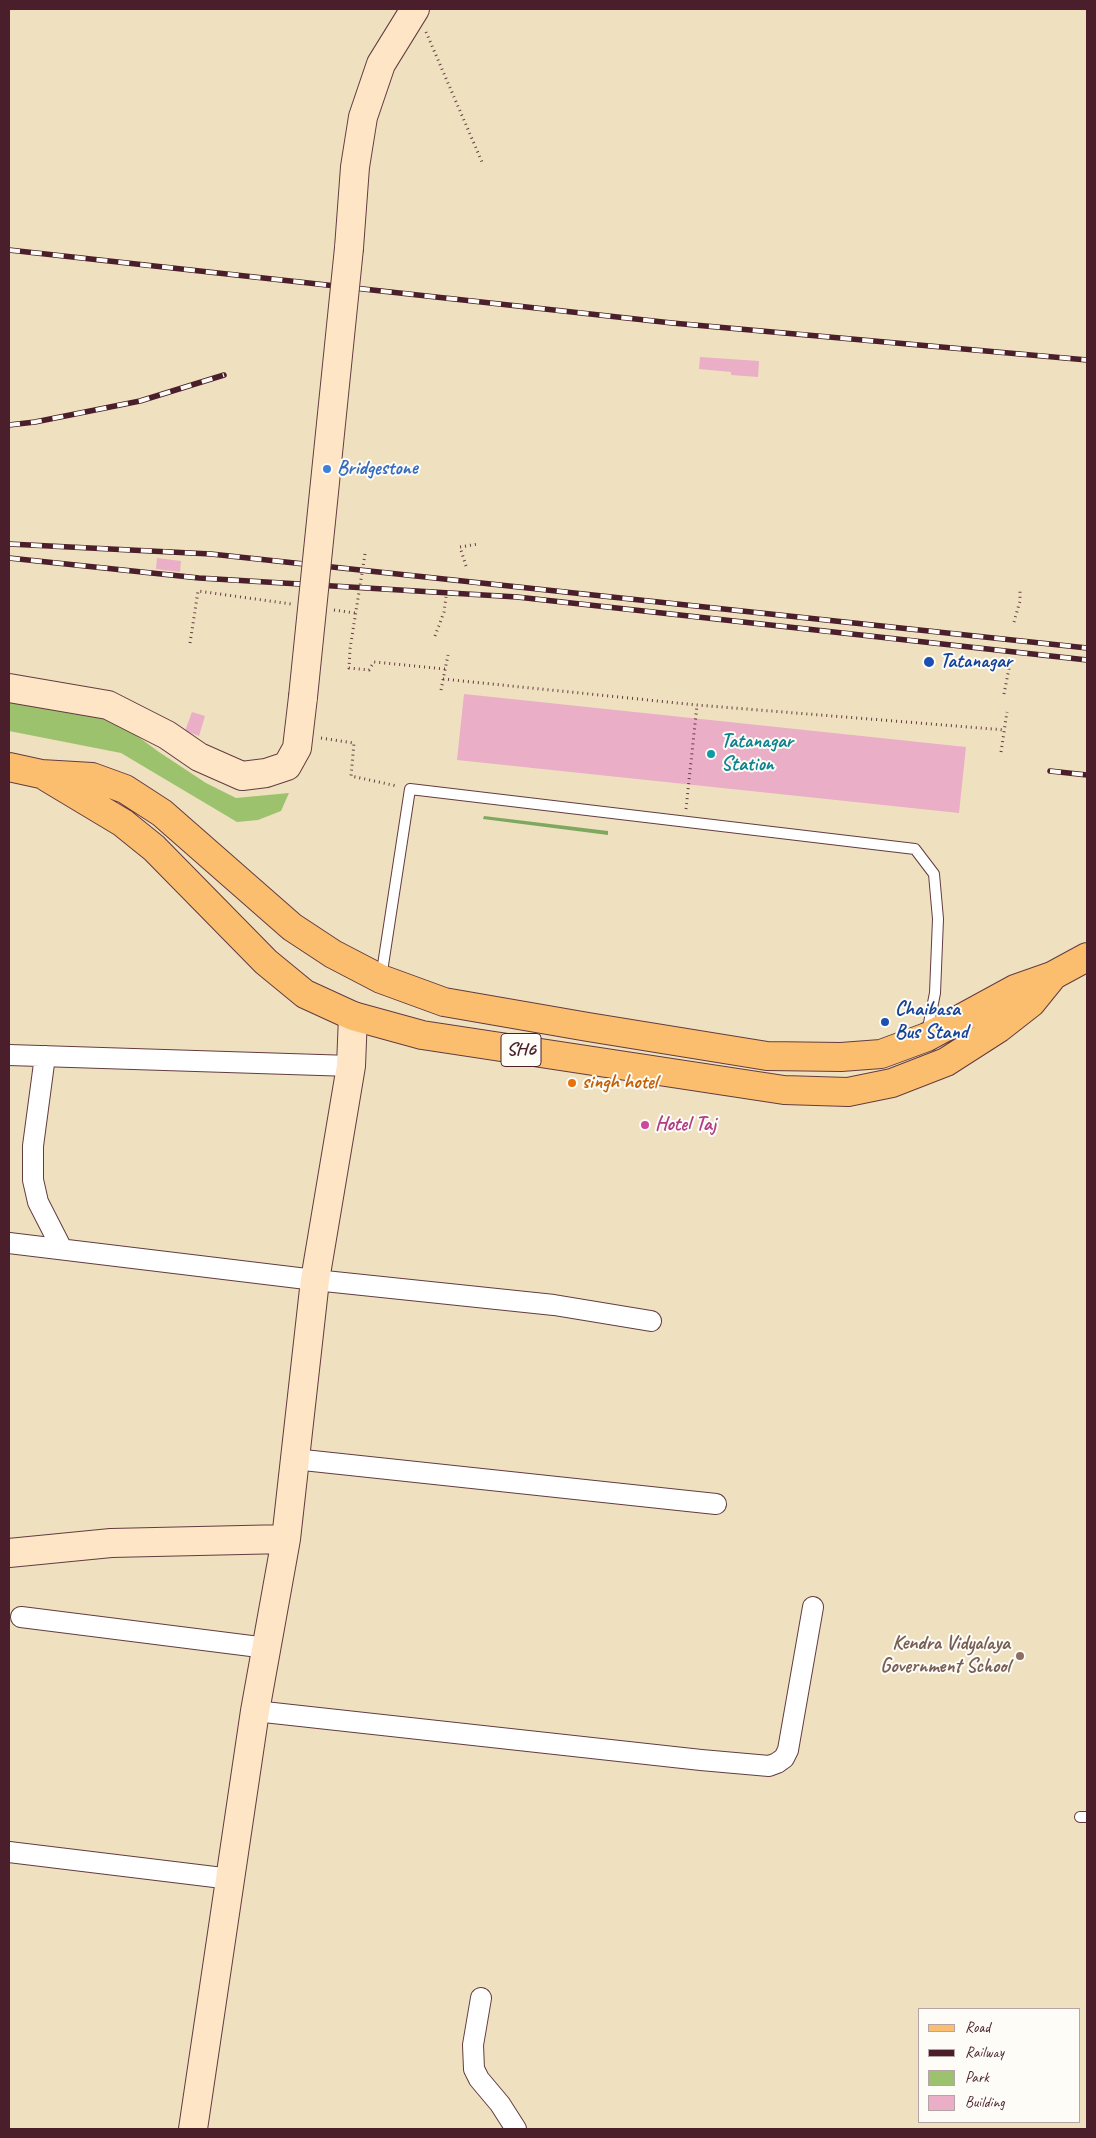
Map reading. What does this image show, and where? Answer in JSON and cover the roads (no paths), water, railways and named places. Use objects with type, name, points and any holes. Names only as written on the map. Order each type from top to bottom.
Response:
[{"type":"main road","name":"SH6","points":[[9,767],[41,774],[92,778],[125,789],[162,813],[292,927],[333,954],[381,979],[444,1002],[767,1056],[840,1057],[882,1054],[927,1038],[1015,989],[1052,976],[1087,957]]},
{"type":"main road","name":"SH6","points":[[41,774],[123,823],[154,848],[266,962],[306,994],[352,1016],[422,1035],[784,1090],[848,1092],[892,1083],[946,1062],[999,1028],[1031,1003],[1052,976]]},
{"type":"street","points":[[9,688],[108,704],[167,734],[199,757],[242,776],[266,773],[287,766],[297,748],[303,697],[355,167],[363,117],[380,64],[419,18]]},
{"type":"street","points":[[193,2129],[255,1711],[286,1539],[314,1280],[351,1066],[352,1016]]},
{"type":"street","points":[[9,1055],[351,1066]]},
{"type":"street","points":[[45,1056],[33,1146],[33,1180],[38,1202],[62,1249]]},
{"type":"street","points":[[9,1243],[314,1280],[554,1305],[651,1321]]},
{"type":"street","points":[[294,1459],[716,1504]]},
{"type":"street","points":[[9,1553],[111,1544],[286,1539]]},
{"type":"street","points":[[255,1711],[769,1766],[784,1758],[788,1750],[813,1607]]},
{"type":"street","points":[[21,1617],[267,1648]]},
{"type":"street","points":[[9,1852],[231,1879]]},
{"type":"street","points":[[481,1998],[473,2045],[474,2069],[516,2129]]},
{"type":"lane","points":[[381,979],[410,789],[915,850],[934,874],[938,919],[935,993],[927,1038]]},
{"type":"railway","points":[[9,250],[672,323],[1087,360]]},
{"type":"railway","points":[[9,425],[35,422],[140,401],[224,375]]},
{"type":"railway","points":[[9,544],[211,554],[1087,648]]},
{"type":"railway","points":[[9,558],[199,578],[517,597],[1087,660]]},
{"type":"railway","points":[[1050,771],[1087,775]]},
{"type":"place","name":"Bridgestone","points":[[327,469]]},
{"type":"place","name":"Tatanagar","points":[[929,662]]},
{"type":"place","name":"Tatanagar Station","points":[[711,754]]},
{"type":"place","name":"Chaibasa Bus Stand","points":[[885,1022]]},
{"type":"place","name":"singh hotel","points":[[572,1083]]},
{"type":"place","name":"Hotel Taj","points":[[645,1125]]},
{"type":"place","name":"Kendra Vidyalaya Government School","points":[[1020,1656]]}]
